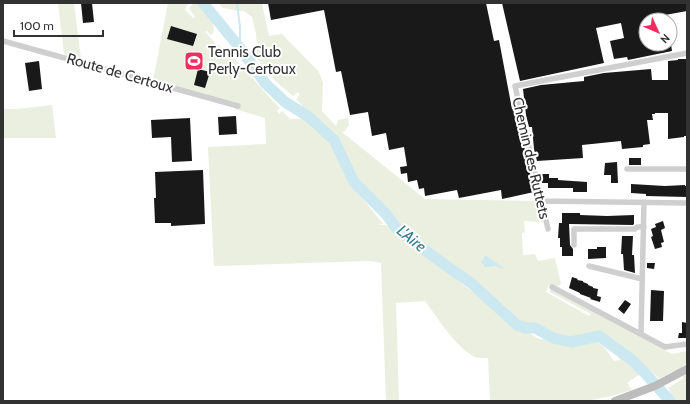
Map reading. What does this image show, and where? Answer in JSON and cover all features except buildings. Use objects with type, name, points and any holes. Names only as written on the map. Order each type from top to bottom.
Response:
[{"type":"main road","points":[[616,401],[655,386],[687,369]]},
{"type":"street","name":"Route de Certoux","points":[[3,41],[238,106]]},
{"type":"street","name":"Chemin des Ruttets","points":[[548,229],[540,201],[514,86],[687,53]]},
{"type":"street","points":[[627,170],[687,169]]},
{"type":"street","points":[[540,201],[687,203]]},
{"type":"street","points":[[641,334],[644,202]]},
{"type":"street","points":[[574,245],[574,229],[634,229],[637,227],[644,227]]},
{"type":"street","points":[[589,266],[642,280]]},
{"type":"street","points":[[552,287],[665,347],[687,344]]},
{"type":"shaded area","points":[[58,3],[74,3],[81,59],[64,54]]},
{"type":"shaded area","points":[[168,3],[188,3],[185,10],[193,18],[195,17],[189,8],[194,3],[198,3],[212,20],[214,28],[211,35],[207,31],[205,32],[217,45],[218,44],[224,50],[226,49],[280,108],[277,111],[279,114],[282,111],[290,119],[301,119],[308,121],[331,143],[344,167],[348,180],[383,224],[377,225],[391,227],[393,231],[408,240],[471,291],[485,298],[501,313],[502,317],[515,328],[524,332],[527,331],[537,338],[562,344],[578,344],[580,342],[596,341],[604,347],[614,361],[620,360],[617,355],[621,354],[639,372],[639,375],[627,383],[632,390],[587,401],[490,401],[488,358],[475,357],[459,345],[425,301],[396,303],[399,401],[386,401],[381,263],[370,261],[214,266],[208,147],[266,144],[265,118],[235,109],[237,104],[153,80]]},
{"type":"shaded area","points":[[218,3],[262,3],[269,36],[282,34],[319,72],[323,83],[322,111],[336,126],[338,120],[348,118],[349,125],[345,131],[342,132],[425,199],[539,201],[545,222],[524,221],[525,232],[522,233],[523,255],[535,254],[538,261],[555,258],[561,284],[555,287],[549,285],[546,292],[589,316],[591,314],[550,292],[552,289],[672,354],[687,351],[687,363],[684,365],[687,368],[687,401],[675,401],[668,388],[684,378],[674,371],[659,379],[622,347],[598,331],[589,336],[577,339],[568,339],[551,335],[535,326],[516,320],[475,281],[455,265],[442,258],[396,222],[389,211],[356,181],[341,147],[331,133],[296,99],[300,95],[298,92],[293,96],[275,81],[260,63],[253,50],[257,47],[252,17],[244,11],[223,8]]},
{"type":"shaded area","points":[[52,105],[56,138],[3,138],[3,109]]},
{"type":"water","points":[[485,256],[504,268],[503,269],[496,266],[485,267],[481,262]]},
{"type":"waterway","name":"L'Aire","points":[[203,3],[240,48],[265,83],[285,102],[309,117],[334,140],[354,182],[386,214],[397,229],[471,283],[517,325],[525,328],[535,328],[553,338],[571,342],[599,336],[632,360],[670,401]]},
{"type":"waterway","points":[[237,3],[240,27],[240,48]]},
{"type":"place","name":"Tennis Club Perly-Certoux","points":[[194,61]]}]
